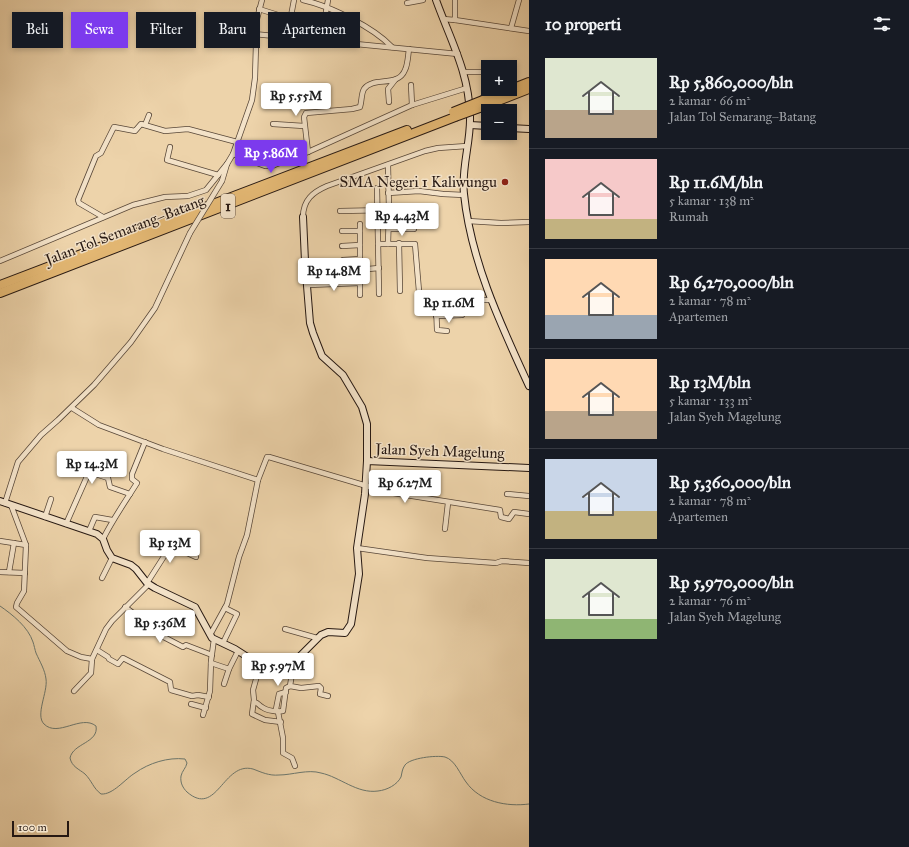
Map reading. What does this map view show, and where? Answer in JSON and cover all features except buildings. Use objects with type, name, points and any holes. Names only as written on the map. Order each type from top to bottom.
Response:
[{"type":"highway","name":"Jalan Tol Semarang–Batang","points":[[0,292],[454,115],[529,82]]},
{"type":"highway","name":"Jalan Tol Semarang–Batang","points":[[484,103],[529,89]]},
{"type":"highway","name":"Jalan Tol Semarang–Batang","points":[[0,285],[454,115]]},
{"type":"street","points":[[258,12],[262,0]]},
{"type":"street","points":[[291,12],[294,0]]},
{"type":"street","points":[[302,0],[327,8],[373,31],[393,47]]},
{"type":"street","points":[[326,12],[328,0]]},
{"type":"street","points":[[407,3],[423,0]]},
{"type":"street","points":[[436,0],[458,54],[467,88],[470,125],[464,171],[464,195],[468,221],[479,268],[529,386]]},
{"type":"street","points":[[455,0],[455,20]]},
{"type":"street","points":[[510,28],[519,0]]},
{"type":"street","points":[[259,9],[268,12]]},
{"type":"street","points":[[443,19],[529,31]]},
{"type":"street","points":[[360,44],[458,54]]},
{"type":"street","points":[[0,261],[136,204],[160,198],[188,196],[206,190],[212,185],[233,154],[249,110],[254,93],[256,48]]},
{"type":"street","points":[[389,102],[388,89],[405,71],[409,49]]},
{"type":"street","points":[[464,72],[481,72]]},
{"type":"street","points":[[308,152],[304,126],[304,115],[306,113],[360,107],[362,102],[362,94],[366,87],[372,84],[395,80]]},
{"type":"street","points":[[411,85],[412,105]]},
{"type":"street","points":[[233,154],[268,166],[308,152],[412,105],[467,88]]},
{"type":"street","points":[[145,125],[149,115]]},
{"type":"street","points":[[103,217],[78,202],[96,156],[101,153],[114,127],[134,131],[140,124],[167,131],[188,129],[237,142]]},
{"type":"street","points":[[272,124],[304,126]]},
{"type":"street","points":[[470,125],[481,126]]},
{"type":"street","points":[[517,128],[529,129]]},
{"type":"street","points":[[368,461],[367,424],[362,407],[342,375],[322,356],[310,323],[304,217],[307,201],[315,192],[327,186],[428,150],[467,146]]},
{"type":"street","points":[[170,147],[167,160],[218,175]]},
{"type":"street","points":[[92,659],[81,657],[67,651],[16,607],[16,604],[24,591],[26,545],[6,503],[18,470],[18,462],[33,443],[72,408],[121,354],[155,308],[190,233],[222,181],[227,164]]},
{"type":"street","points":[[388,165],[388,244]]},
{"type":"street","points":[[376,188],[379,294]]},
{"type":"street","points":[[388,193],[419,191],[464,195]]},
{"type":"street","points":[[340,211],[389,210]]},
{"type":"street","points":[[468,221],[501,223],[529,222]]},
{"type":"street","points":[[360,224],[360,295]]},
{"type":"street","points":[[389,229],[414,228]]},
{"type":"street","points":[[342,231],[360,231]]},
{"type":"street","points":[[399,243],[400,291]]},
{"type":"street","points":[[378,244],[416,244],[420,303],[436,304],[436,330],[447,331]]},
{"type":"street","points":[[342,246],[360,245]]},
{"type":"street","points":[[343,260],[360,259]]},
{"type":"street","points":[[368,269],[379,268]]},
{"type":"street","points":[[343,275],[360,274]]},
{"type":"street","points":[[308,285],[360,283]]},
{"type":"street","points":[[458,300],[492,300]]},
{"type":"street","points":[[436,316],[462,315]]},
{"type":"street","points":[[72,408],[100,425],[145,442],[258,480]]},
{"type":"street","points":[[103,539],[112,520],[137,482],[132,479],[132,474],[145,442]]},
{"type":"street","points":[[203,715],[209,697],[212,637],[225,608],[239,556],[247,535],[258,480],[265,460],[270,457],[387,492],[448,503],[500,510],[501,517],[509,519],[514,512],[529,514]]},
{"type":"street","name":"Jalan Syeh Magelung","points":[[212,637],[260,665],[273,668],[294,661],[326,632],[345,633],[351,626],[359,574],[357,548],[368,461],[529,468]]},
{"type":"street","points":[[66,524],[88,472],[108,478],[110,487],[130,494]]},
{"type":"street","points":[[507,494],[529,496]]},
{"type":"street","points":[[45,517],[51,499]]},
{"type":"street","points":[[6,503],[97,534],[103,539],[112,558],[134,567],[148,583],[195,607],[212,637]]},
{"type":"street","points":[[445,529],[448,503]]},
{"type":"street","points":[[89,531],[95,517],[112,520]]},
{"type":"street","points":[[176,548],[181,536]]},
{"type":"street","points":[[0,541],[26,545]]},
{"type":"street","points":[[9,572],[14,543]]},
{"type":"street","points":[[74,691],[91,673],[92,659],[106,629],[148,583],[170,548],[176,548],[196,557]]},
{"type":"street","points":[[357,548],[427,558],[496,563],[502,561],[529,563]]},
{"type":"street","points":[[102,578],[112,558]]},
{"type":"street","points":[[0,572],[24,573]]},
{"type":"street","points":[[125,607],[145,622],[144,629],[156,632],[183,647],[186,645],[212,655]]},
{"type":"street","points":[[223,644],[237,614],[225,608]]},
{"type":"street","points":[[285,629],[318,638]]},
{"type":"street","points":[[97,650],[108,657],[108,660],[118,664],[123,658],[170,682],[170,690],[192,696],[198,695],[209,697]]},
{"type":"street","points":[[224,684],[229,669],[238,651]]},
{"type":"street","points":[[294,661],[290,686],[287,687],[286,692],[281,692],[278,696],[276,709],[281,722],[283,753],[292,758],[295,766]]},
{"type":"street","points":[[211,663],[229,669]]},
{"type":"street","points":[[260,665],[253,690],[253,715],[266,720],[281,722]]},
{"type":"street","points":[[290,686],[302,688],[319,686],[321,688],[320,694],[328,696]]},
{"type":"street","points":[[254,702],[259,703],[262,708],[278,712]]},
{"type":"street","points":[[191,704],[206,708]]},
{"type":"waterway","points":[[0,606],[24,626],[33,642],[45,676],[46,684],[41,709],[44,724],[50,728],[56,729],[84,723],[90,723],[96,726],[94,736],[76,749],[70,758],[74,766],[85,774],[101,794],[110,792],[146,766],[172,759],[185,759],[187,763],[181,776],[182,785],[187,792],[197,798],[206,798],[213,794],[234,773],[243,769],[253,769],[272,775],[316,772],[328,775],[356,788],[378,791],[385,790],[394,785],[401,777],[404,766],[408,763],[424,758],[441,756],[452,761],[472,789],[486,799],[503,804],[529,804]]},
{"type":"place","name":"SMA Negeri 1 Kaliwungu","points":[[505,182]]}]
